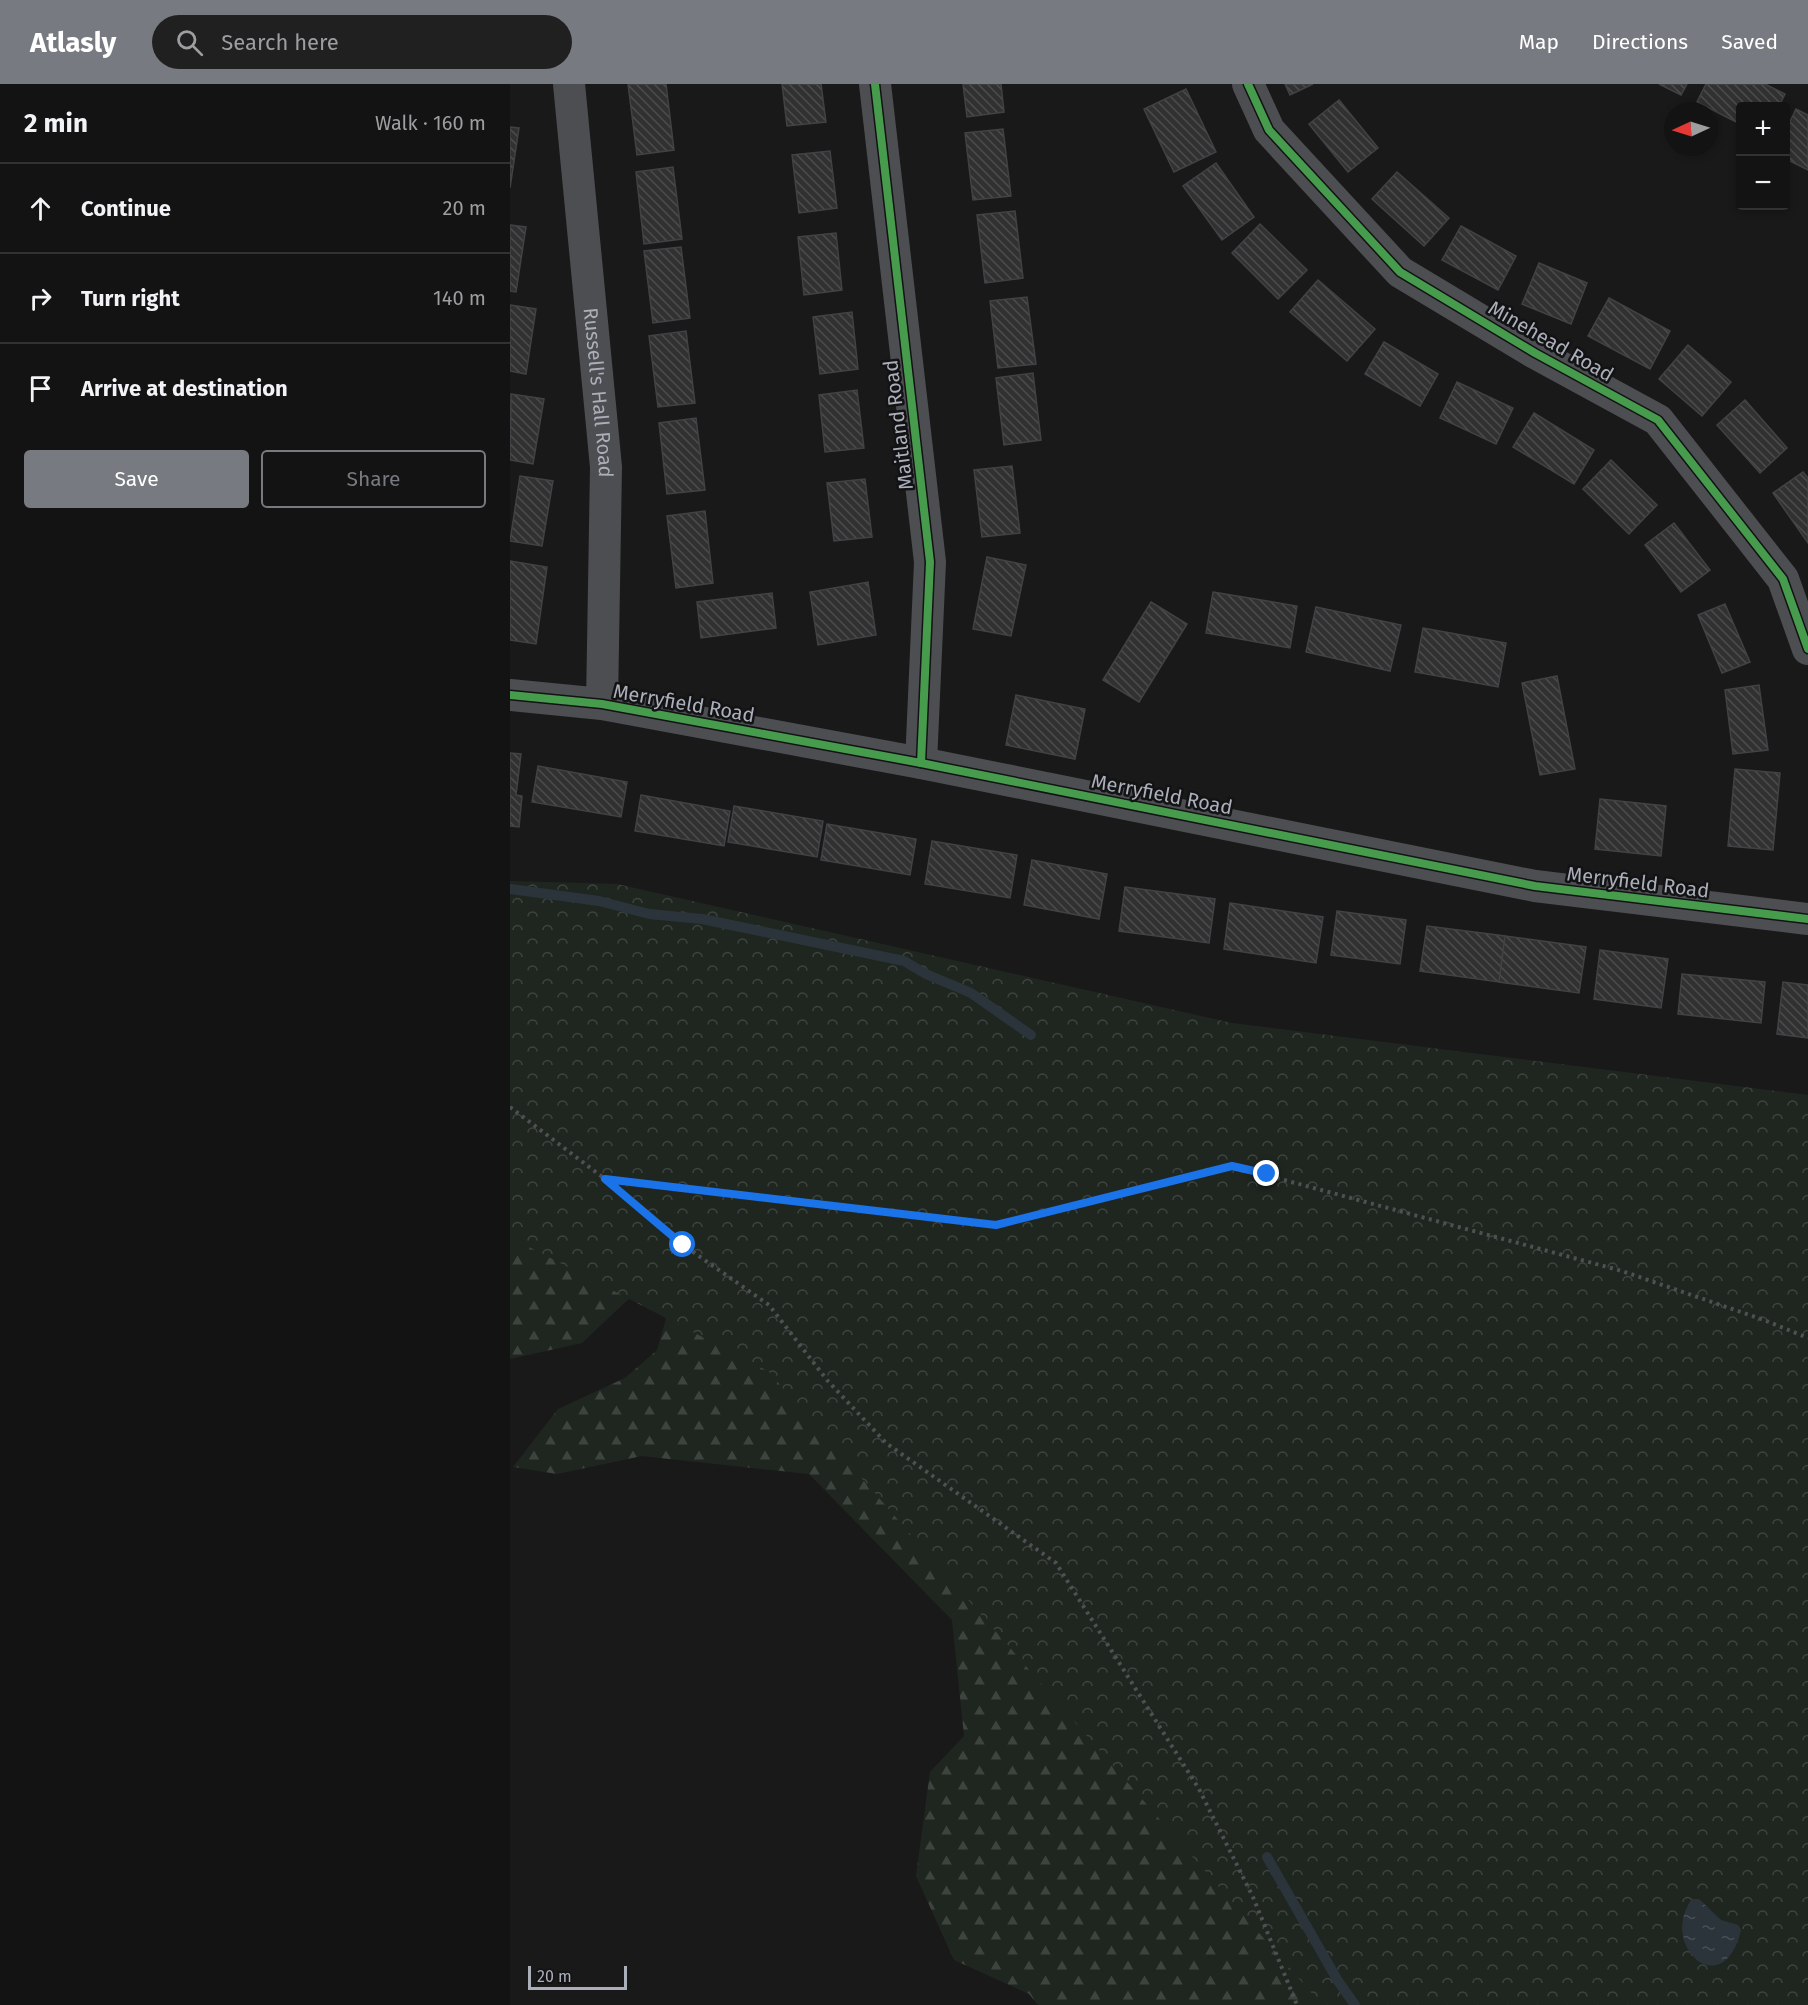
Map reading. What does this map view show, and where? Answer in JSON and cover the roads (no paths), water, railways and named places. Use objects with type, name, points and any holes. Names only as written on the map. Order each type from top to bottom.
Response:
[{"type":"street","name":"Russell's Hall Road","points":[[569,84],[606,467],[602,704]]},
{"type":"street","name":"Maitland Road","points":[[875,84],[930,562],[921,763]]},
{"type":"street","name":"Minehead Road","points":[[1248,84],[1269,130],[1400,272],[1535,352],[1658,420],[1783,579],[1808,649]]},
{"type":"street","name":"Merryfield Road","points":[[510,695],[602,704],[921,763],[1535,886],[1808,919]]},
{"type":"water","points":[[1692,1899],[1699,1899],[1721,1920],[1738,1925],[1741,1930],[1732,1952],[1721,1963],[1709,1965],[1697,1960],[1688,1949],[1683,1934],[1684,1917]]},
{"type":"waterway","points":[[510,889],[599,901],[649,914],[702,919],[904,961],[926,974],[971,993],[1031,1035]]},
{"type":"waterway","points":[[1267,1857],[1338,1981],[1355,2005]]}]
